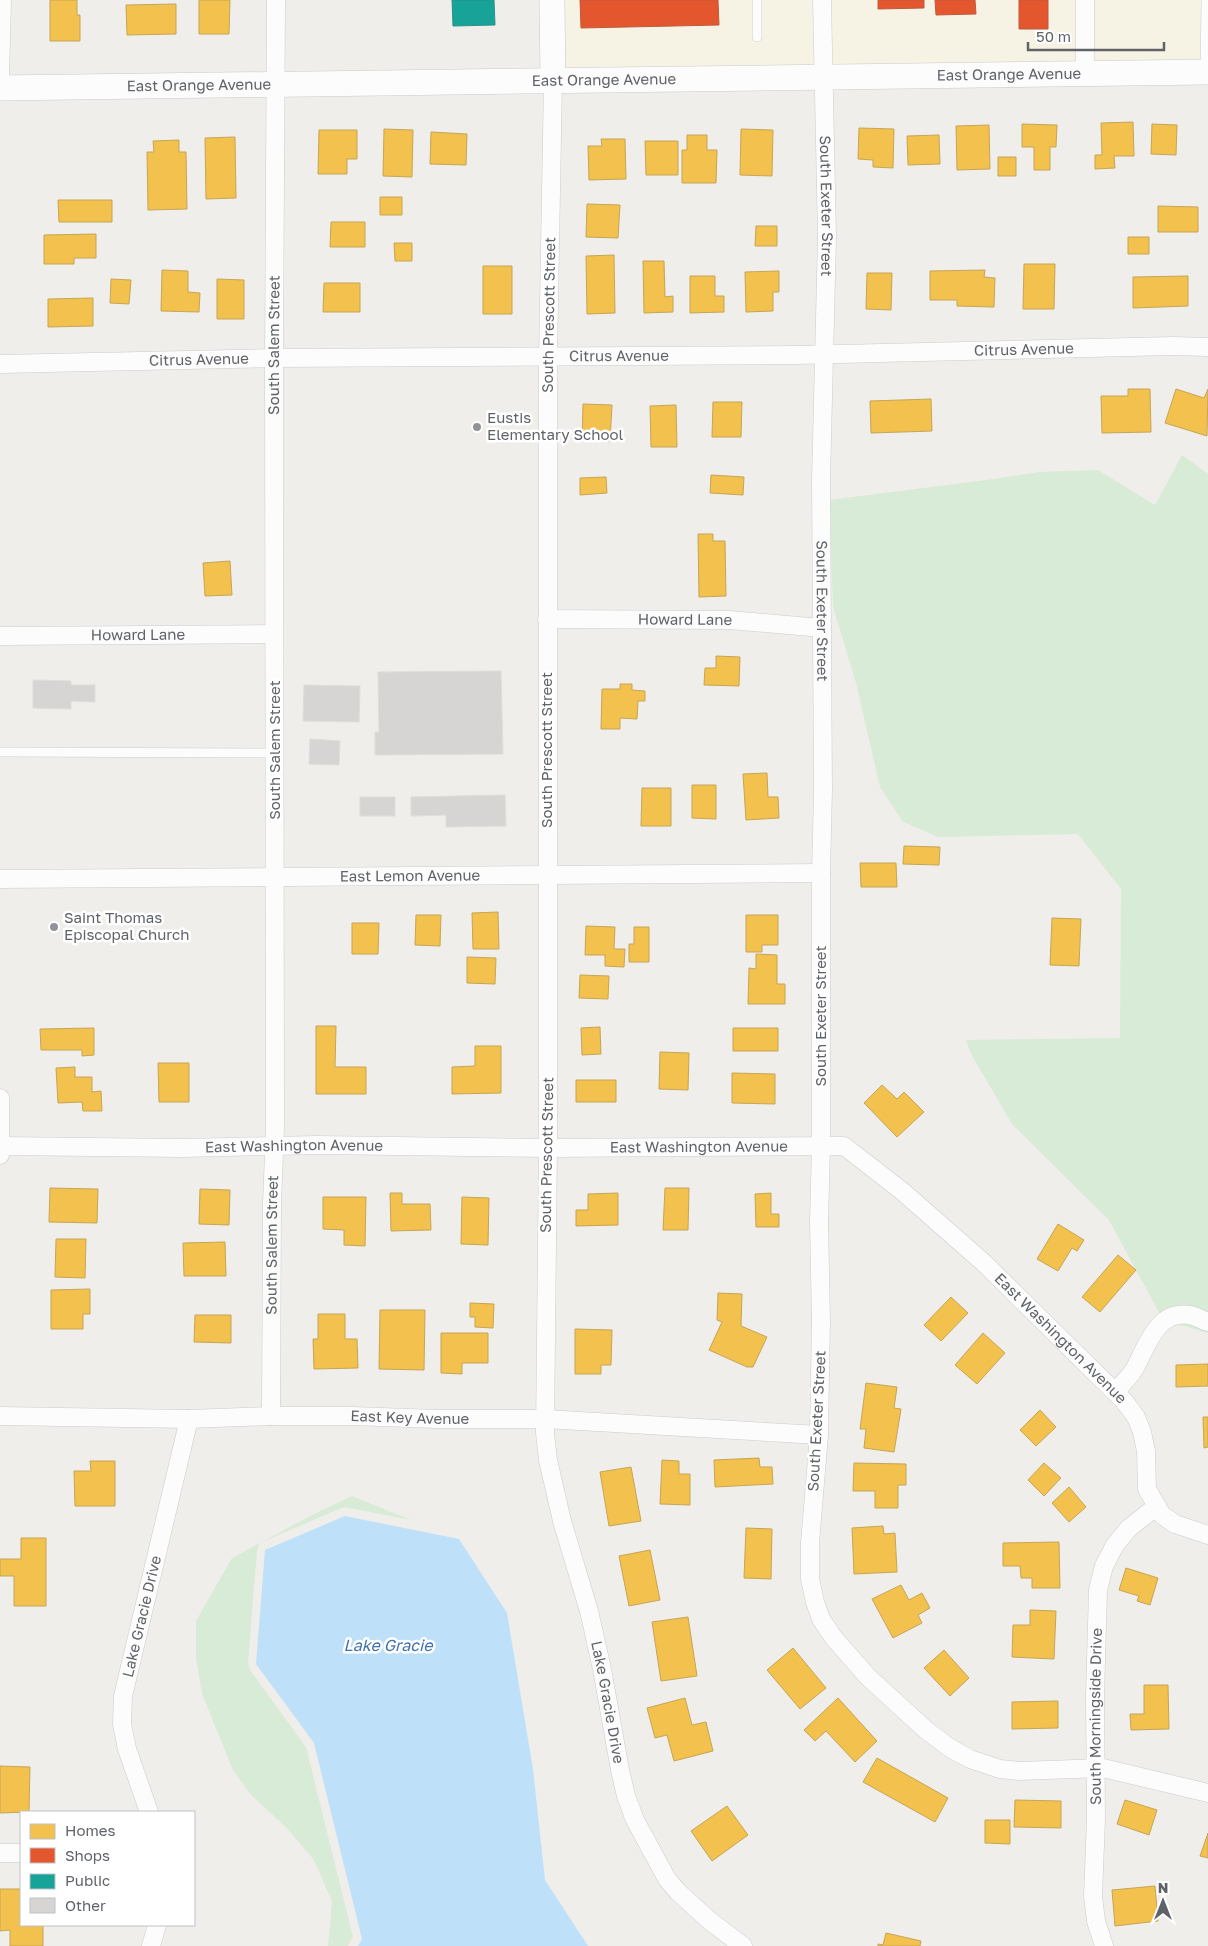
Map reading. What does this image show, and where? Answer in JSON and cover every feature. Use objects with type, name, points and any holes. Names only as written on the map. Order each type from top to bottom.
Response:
[{"type":"main road","points":[[552,0],[552,81]]},
{"type":"main road","name":"East Orange Avenue","points":[[0,88],[1206,72]]},
{"type":"street","points":[[0,77],[2,0]]},
{"type":"street","name":"South Salem Street","points":[[271,1416],[276,877],[274,753],[274,358],[276,0]]},
{"type":"street","name":"South Exeter Street","points":[[822,0],[827,237],[821,480],[823,790],[820,873],[821,1146],[819,1224],[821,1320],[819,1435],[810,1543],[810,1579],[821,1619],[833,1638],[868,1677],[926,1730],[950,1748],[970,1759],[1000,1770],[1097,1768],[1112,1770],[1208,1793]]},
{"type":"street","points":[[1085,0],[1085,73]]},
{"type":"street","name":"South Prescott Street","points":[[545,1419],[548,1148],[548,358],[552,81]]},
{"type":"street","name":"Citrus Avenue","points":[[0,364],[274,358],[548,358],[689,354],[824,354],[1173,346],[1208,347]]},
{"type":"street","name":"Howard Lane","points":[[548,619],[729,620],[822,628]]},
{"type":"street","name":"Howard Lane","points":[[0,636],[274,634]]},
{"type":"street","name":"East Lemon Avenue","points":[[0,879],[820,873]]},
{"type":"street","points":[[0,1098],[0,1155]]},
{"type":"street","name":"East Washington Avenue","points":[[0,1146],[183,1148],[274,1146],[548,1148],[844,1146],[902,1192],[984,1263],[1114,1392],[1136,1417],[1142,1432],[1146,1451],[1147,1489],[1162,1515],[1175,1524],[1208,1535]]},
{"type":"street","points":[[1114,1392],[1134,1370],[1155,1330],[1163,1322],[1174,1316],[1189,1315],[1208,1322]]},
{"type":"street","name":"East Key Avenue","points":[[0,1416],[189,1419],[271,1416],[545,1419],[819,1435]]},
{"type":"street","name":"Lake Gracie Drive","points":[[149,1811],[127,1749],[122,1724],[123,1696],[189,1419]]},
{"type":"street","name":"Lake Gracie Drive","points":[[545,1419],[548,1460],[560,1512],[590,1611],[620,1770],[626,1796],[635,1820],[667,1879],[678,1892],[710,1921],[743,1946]]},
{"type":"street","name":"South Morningside Drive","points":[[1104,1946],[1096,1921],[1093,1896],[1097,1768],[1095,1696],[1098,1590],[1104,1566],[1115,1545],[1129,1528],[1157,1506]]},
{"type":"street","points":[[0,1853],[20,1853]]},
{"type":"street","points":[[151,1946],[157,1926]]},
{"type":"lane","points":[[757,37],[758,0]]},
{"type":"lane","points":[[1206,0],[1206,72]]},
{"type":"lane","points":[[0,752],[274,753]]},
{"type":"shaded area","points":[[561,0],[1208,0],[1208,61],[562,70]]},
{"type":"green space","points":[[1182,455],[1208,474],[1208,1333],[1163,1320],[1109,1220],[1012,1124],[970,1052],[966,1040],[1120,1038],[1121,889],[1078,834],[938,837],[903,822],[880,787],[856,683],[833,607],[829,500],[1039,472],[1098,470],[1155,505]]},
{"type":"green space","points":[[352,1496],[411,1520],[344,1507],[260,1543],[257,1550],[248,1663],[250,1670],[306,1747],[353,1937],[348,1946],[328,1946],[332,1902],[314,1860],[287,1828],[251,1795],[233,1770],[202,1694],[196,1658],[196,1621],[232,1558],[314,1514]]},
{"type":"water","name":"Lake Gracie","points":[[345,1516],[459,1539],[507,1613],[533,1769],[545,1880],[588,1946],[358,1946],[362,1939],[314,1743],[256,1664],[265,1550]]},
{"type":"building: Homes","points":[[50,0],[77,0],[77,15],[80,15],[80,41],[50,41]]},
{"type":"building: Homes","points":[[199,0],[230,0],[229,34],[199,34]]},
{"type":"building: Homes","points":[[176,4],[176,34],[127,35],[126,5]]},
{"type":"building: Homes","points":[[1133,122],[1134,156],[1114,156],[1115,168],[1095,169],[1095,155],[1102,155],[1101,123]]},
{"type":"building: Homes","points":[[1022,124],[1057,125],[1056,147],[1050,147],[1050,170],[1034,170],[1034,147],[1022,147]]},
{"type":"building: Homes","points":[[1152,124],[1177,125],[1176,155],[1151,154]]},
{"type":"building: Homes","points":[[989,125],[990,169],[957,170],[956,126]]},
{"type":"building: Homes","points":[[859,128],[894,129],[893,168],[873,167],[873,160],[858,159]]},
{"type":"building: Homes","points":[[384,129],[413,130],[412,177],[383,176]]},
{"type":"building: Homes","points":[[741,129],[773,130],[772,176],[740,175]]},
{"type":"building: Homes","points":[[319,130],[357,130],[357,159],[347,159],[347,174],[318,174]]},
{"type":"building: Homes","points":[[431,132],[467,134],[466,165],[430,164]]},
{"type":"building: Homes","points":[[687,135],[707,135],[707,150],[717,150],[716,183],[682,183],[682,150],[687,150]]},
{"type":"building: Homes","points":[[939,135],[940,164],[908,165],[907,136]]},
{"type":"building: Homes","points":[[235,137],[236,198],[206,199],[205,138]]},
{"type":"building: Homes","points":[[601,139],[625,139],[626,179],[589,180],[588,146],[602,146]]},
{"type":"building: Homes","points":[[179,140],[179,152],[186,152],[187,209],[148,210],[147,152],[154,152],[153,141]]},
{"type":"building: Homes","points":[[645,141],[678,141],[678,175],[646,175]]},
{"type":"building: Homes","points":[[998,157],[1016,157],[1016,176],[998,176]]},
{"type":"building: Homes","points":[[380,197],[402,197],[402,215],[380,215]]},
{"type":"building: Homes","points":[[58,200],[112,200],[112,222],[59,222]]},
{"type":"building: Homes","points":[[587,204],[620,205],[618,238],[586,237]]},
{"type":"building: Homes","points":[[1158,206],[1198,207],[1198,232],[1158,232]]},
{"type":"building: Homes","points":[[331,222],[365,222],[365,247],[330,247]]},
{"type":"building: Homes","points":[[756,226],[777,226],[777,246],[755,246]]},
{"type":"building: Homes","points":[[96,234],[96,258],[74,258],[74,264],[44,264],[44,235]]},
{"type":"building: Homes","points":[[1128,237],[1149,237],[1149,254],[1128,254]]},
{"type":"building: Homes","points":[[394,243],[412,243],[412,261],[395,261]]},
{"type":"building: Homes","points":[[614,255],[615,313],[587,314],[586,256]]},
{"type":"building: Homes","points":[[643,261],[664,261],[665,297],[673,296],[673,312],[644,313]]},
{"type":"building: Homes","points":[[1024,264],[1055,264],[1054,309],[1023,309]]},
{"type":"building: Homes","points":[[483,266],[512,266],[512,314],[483,314]]},
{"type":"building: Homes","points":[[162,270],[188,271],[188,292],[200,293],[199,312],[161,311]]},
{"type":"building: Homes","points":[[985,270],[984,277],[995,278],[994,307],[957,306],[957,300],[930,300],[930,271]]},
{"type":"building: Homes","points":[[779,271],[779,292],[773,292],[773,311],[746,312],[745,272]]},
{"type":"building: Homes","points":[[867,273],[892,273],[891,310],[866,309]]},
{"type":"building: Homes","points":[[690,276],[715,276],[715,296],[724,296],[724,312],[690,313]]},
{"type":"building: Homes","points":[[1188,276],[1188,306],[1133,308],[1133,277]]},
{"type":"building: Homes","points":[[111,279],[131,280],[129,304],[110,303]]},
{"type":"building: Homes","points":[[217,279],[244,280],[244,319],[217,319]]},
{"type":"building: Homes","points":[[324,283],[360,283],[360,312],[323,312]]},
{"type":"building: Homes","points":[[93,298],[93,326],[48,327],[48,299]]},
{"type":"building: Homes","points":[[1128,389],[1150,389],[1151,432],[1102,433],[1101,396],[1128,396]]},
{"type":"building: Homes","points":[[1176,389],[1204,398],[1208,389],[1207,436],[1165,423]]},
{"type":"building: Homes","points":[[931,399],[932,431],[871,433],[870,401]]},
{"type":"building: Homes","points":[[713,402],[742,402],[741,437],[712,437]]},
{"type":"building: Homes","points":[[583,404],[612,405],[610,441],[582,440]]},
{"type":"building: Homes","points":[[676,405],[677,447],[651,447],[650,406]]},
{"type":"building: Homes","points":[[711,475],[744,477],[743,495],[710,493]]},
{"type":"building: Homes","points":[[606,477],[607,493],[580,495],[580,478]]},
{"type":"building: Homes","points":[[698,534],[713,534],[713,541],[725,541],[726,596],[699,597]]},
{"type":"building: Homes","points":[[230,561],[232,595],[205,596],[203,563]]},
{"type":"building: Homes","points":[[716,656],[740,657],[739,686],[704,685],[705,668],[716,668]]},
{"type":"building: Homes","points":[[620,684],[632,684],[632,690],[645,691],[645,701],[638,701],[637,719],[620,718],[620,729],[601,729],[602,689],[620,689]]},
{"type":"building: Homes","points":[[767,773],[768,797],[778,797],[779,818],[746,820],[743,774]]},
{"type":"building: Homes","points":[[692,785],[716,785],[716,819],[692,818]]},
{"type":"building: Homes","points":[[642,788],[671,788],[671,826],[641,826]]},
{"type":"building: Homes","points":[[904,846],[940,847],[939,865],[903,864]]},
{"type":"building: Homes","points":[[860,863],[896,863],[897,887],[861,887]]},
{"type":"building: Homes","points":[[498,912],[499,949],[473,949],[472,913]]},
{"type":"building: Homes","points":[[416,915],[441,915],[440,946],[415,945]]},
{"type":"building: Homes","points":[[746,915],[778,915],[778,945],[762,945],[762,952],[746,952]]},
{"type":"building: Homes","points":[[1052,918],[1081,919],[1079,966],[1050,965]]},
{"type":"building: Homes","points":[[352,923],[379,923],[378,954],[352,954]]},
{"type":"building: Homes","points":[[586,926],[615,927],[614,949],[625,949],[624,967],[605,966],[605,955],[585,955]]},
{"type":"building: Homes","points":[[634,927],[649,927],[649,962],[629,962],[629,944],[634,944]]},
{"type":"building: Homes","points":[[756,954],[777,955],[777,984],[785,984],[785,1004],[748,1004],[749,968],[756,969]]},
{"type":"building: Homes","points":[[467,957],[496,958],[495,984],[467,983]]},
{"type":"building: Homes","points":[[580,975],[609,976],[608,999],[579,998]]},
{"type":"building: Homes","points":[[316,1026],[336,1026],[335,1067],[366,1067],[366,1094],[316,1094]]},
{"type":"building: Homes","points":[[600,1027],[601,1054],[582,1055],[581,1028]]},
{"type":"building: Homes","points":[[94,1028],[94,1055],[82,1056],[82,1050],[41,1050],[40,1029]]},
{"type":"building: Homes","points":[[733,1028],[778,1028],[778,1051],[733,1051]]},
{"type":"building: Homes","points":[[475,1046],[501,1046],[501,1093],[452,1094],[452,1067],[475,1066]]},
{"type":"building: Homes","points":[[660,1052],[689,1053],[688,1090],[659,1089]]},
{"type":"building: Homes","points":[[158,1063],[189,1063],[189,1102],[159,1102]]},
{"type":"building: Homes","points":[[75,1067],[75,1077],[92,1077],[92,1092],[101,1091],[102,1111],[83,1111],[82,1102],[58,1103],[56,1068]]},
{"type":"building: Homes","points":[[732,1073],[775,1074],[775,1104],[732,1103]]},
{"type":"building: Homes","points":[[576,1080],[616,1080],[616,1102],[576,1102]]},
{"type":"building: Homes","points":[[882,1085],[897,1099],[904,1092],[924,1112],[897,1137],[864,1103]]},
{"type":"building: Homes","points":[[50,1188],[98,1189],[97,1223],[49,1222]]},
{"type":"building: Homes","points":[[665,1188],[689,1188],[688,1230],[663,1230]]},
{"type":"building: Homes","points":[[200,1189],[230,1190],[229,1225],[199,1224]]},
{"type":"building: Homes","points":[[390,1193],[402,1193],[402,1204],[430,1204],[431,1230],[391,1231]]},
{"type":"building: Homes","points":[[618,1193],[618,1225],[576,1226],[576,1210],[588,1210],[588,1194]]},
{"type":"building: Homes","points":[[771,1193],[771,1214],[779,1214],[779,1227],[756,1227],[755,1194]]},
{"type":"building: Homes","points":[[323,1197],[366,1197],[365,1246],[344,1245],[344,1230],[323,1229]]},
{"type":"building: Homes","points":[[462,1197],[489,1198],[488,1245],[461,1244]]},
{"type":"building: Homes","points":[[1058,1224],[1084,1240],[1077,1251],[1072,1248],[1058,1271],[1037,1259]]},
{"type":"building: Homes","points":[[56,1239],[86,1239],[85,1278],[55,1277]]},
{"type":"building: Homes","points":[[225,1242],[226,1276],[184,1276],[183,1243]]},
{"type":"building: Homes","points":[[1118,1255],[1136,1270],[1100,1312],[1082,1297]]},
{"type":"building: Homes","points":[[90,1289],[90,1314],[83,1314],[83,1329],[51,1329],[51,1290]]},
{"type":"building: Homes","points":[[718,1293],[742,1294],[741,1326],[767,1337],[753,1367],[747,1367],[709,1350],[722,1322],[717,1320]]},
{"type":"building: Homes","points":[[951,1297],[968,1313],[941,1341],[924,1325]]},
{"type":"building: Homes","points":[[470,1303],[494,1304],[493,1328],[475,1327],[475,1317],[470,1317]]},
{"type":"building: Homes","points":[[380,1310],[425,1310],[424,1370],[379,1369]]},
{"type":"building: Homes","points":[[318,1314],[345,1314],[345,1339],[357,1339],[358,1368],[314,1369],[313,1339],[318,1339]]},
{"type":"building: Homes","points":[[195,1315],[231,1315],[231,1343],[194,1342]]},
{"type":"building: Homes","points":[[575,1329],[612,1330],[611,1365],[601,1365],[601,1374],[575,1374]]},
{"type":"building: Homes","points":[[441,1333],[488,1333],[488,1363],[462,1363],[462,1374],[441,1373]]},
{"type":"building: Homes","points":[[983,1333],[1005,1353],[977,1384],[955,1365]]},
{"type":"building: Homes","points":[[1208,1364],[1208,1386],[1176,1387],[1176,1365]]},
{"type":"building: Homes","points":[[866,1383],[897,1387],[894,1408],[901,1409],[894,1452],[864,1448],[866,1429],[860,1429]]},
{"type":"building: Homes","points":[[1040,1410],[1056,1427],[1036,1446],[1020,1430]]},
{"type":"building: Homes","points":[[1203,1417],[1208,1417],[1208,1447],[1204,1448]]},
{"type":"building: Homes","points":[[759,1458],[760,1467],[772,1467],[773,1484],[715,1487],[714,1460]]},
{"type":"building: Homes","points":[[662,1460],[679,1461],[679,1474],[690,1474],[690,1505],[660,1504]]},
{"type":"building: Homes","points":[[90,1461],[115,1461],[115,1506],[75,1506],[74,1471],[91,1471]]},
{"type":"building: Homes","points":[[854,1463],[906,1464],[906,1485],[898,1485],[898,1508],[875,1508],[875,1491],[853,1491]]},
{"type":"building: Homes","points":[[1044,1463],[1061,1478],[1044,1496],[1028,1480]]},
{"type":"building: Homes","points":[[631,1467],[641,1521],[609,1526],[600,1472]]},
{"type":"building: Homes","points":[[1069,1487],[1086,1507],[1069,1522],[1052,1503]]},
{"type":"building: Homes","points":[[883,1526],[884,1534],[895,1533],[897,1572],[854,1574],[852,1528]]},
{"type":"building: Homes","points":[[746,1528],[772,1529],[771,1579],[744,1578]]},
{"type":"building: Homes","points":[[21,1538],[46,1538],[46,1606],[14,1606],[14,1576],[0,1576],[0,1559],[21,1559]]},
{"type":"building: Homes","points":[[1059,1542],[1060,1588],[1032,1588],[1032,1578],[1021,1578],[1020,1566],[1003,1566],[1003,1543]]},
{"type":"building: Homes","points":[[650,1550],[660,1600],[629,1606],[619,1556]]},
{"type":"building: Homes","points":[[1126,1568],[1158,1578],[1150,1605],[1137,1601],[1139,1596],[1119,1590]]},
{"type":"building: Homes","points":[[901,1585],[909,1600],[922,1593],[930,1608],[918,1615],[922,1623],[893,1638],[872,1599]]},
{"type":"building: Homes","points":[[1030,1610],[1056,1611],[1054,1659],[1012,1657],[1013,1625],[1030,1625]]},
{"type":"building: Homes","points":[[688,1617],[697,1676],[661,1681],[652,1622]]},
{"type":"building: Homes","points":[[793,1648],[826,1688],[800,1709],[767,1670]]},
{"type":"building: Homes","points":[[944,1650],[969,1678],[950,1696],[924,1668]]},
{"type":"building: Homes","points":[[1144,1685],[1168,1685],[1169,1729],[1131,1730],[1130,1714],[1144,1714]]},
{"type":"building: Homes","points":[[685,1698],[692,1725],[706,1722],[713,1751],[674,1761],[667,1735],[655,1738],[647,1708]]},
{"type":"building: Homes","points":[[838,1698],[877,1741],[855,1762],[826,1731],[815,1741],[804,1730]]},
{"type":"building: Homes","points":[[1058,1701],[1058,1728],[1012,1729],[1012,1702]]},
{"type":"building: Homes","points":[[877,1758],[948,1798],[935,1822],[863,1782]]},
{"type":"building: Homes","points":[[0,1766],[30,1767],[29,1811],[0,1813]]},
{"type":"building: Homes","points":[[1015,1800],[1061,1801],[1061,1828],[1014,1827]]},
{"type":"building: Homes","points":[[1125,1800],[1157,1810],[1149,1835],[1117,1824]]},
{"type":"building: Homes","points":[[727,1806],[748,1835],[712,1861],[691,1831]]},
{"type":"building: Homes","points":[[985,1820],[1010,1820],[1010,1844],[985,1843]]},
{"type":"building: Homes","points":[[1208,1833],[1208,1858],[1200,1856]]},
{"type":"building: Homes","points":[[1155,1886],[1158,1921],[1115,1926],[1112,1890]]},
{"type":"building: Homes","points":[[0,1889],[20,1889],[20,1926],[43,1926],[43,1946],[10,1946],[10,1930],[0,1931]]},
{"type":"building: Homes","points":[[886,1933],[921,1941],[920,1946],[878,1946],[878,1944],[883,1945]]},
{"type":"building: Shops","points":[[580,0],[718,0],[719,25],[581,28]]},
{"type":"building: Shops","points":[[878,0],[924,0],[924,8],[878,9]]},
{"type":"building: Shops","points":[[935,0],[975,0],[976,14],[936,15]]},
{"type":"building: Shops","points":[[1019,0],[1048,0],[1048,29],[1019,29]]},
{"type":"building: Public","points":[[452,0],[494,0],[495,25],[453,26]]},
{"type":"building: Other","points":[[501,671],[503,754],[375,755],[375,732],[379,732],[378,672]]},
{"type":"building: Other","points":[[33,680],[71,681],[71,685],[95,685],[95,702],[71,701],[71,709],[33,708]]},
{"type":"building: Other","points":[[304,685],[360,686],[359,722],[303,721]]},
{"type":"building: Other","points":[[310,739],[340,741],[339,765],[309,764]]},
{"type":"building: Other","points":[[505,795],[506,826],[446,827],[446,815],[411,816],[411,797]]},
{"type":"building: Other","points":[[360,797],[395,797],[395,816],[360,816]]},
{"type":"place","name":"Eustis Elementary School","points":[[477,427]]},
{"type":"place","name":"Saint Thomas Episcopal Church","points":[[54,927]]}]
